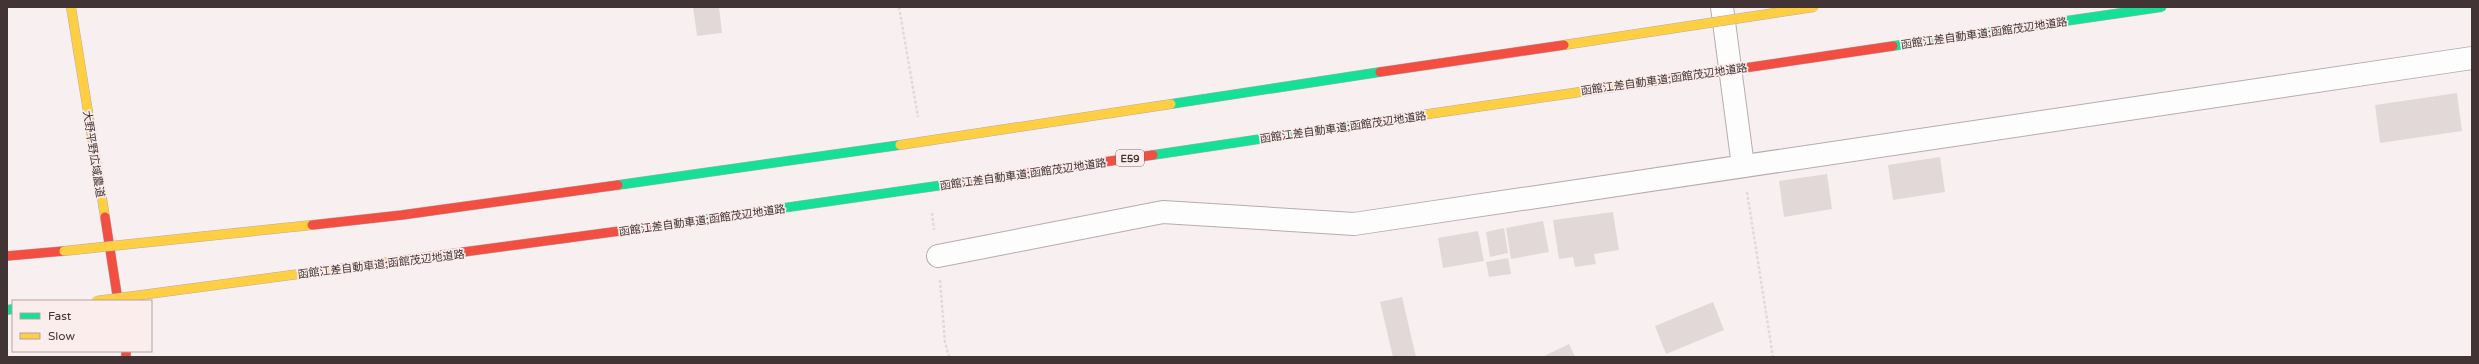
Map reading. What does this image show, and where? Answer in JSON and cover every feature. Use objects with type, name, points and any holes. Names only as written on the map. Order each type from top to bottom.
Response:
[{"type":"main road","name":"大野平野広域農道","points":[[71,7],[118,300]]},
{"type":"main road","points":[[7,256],[402,215],[817,157],[1814,7]]},
{"type":"main road","name":"函館江差自動車道;函館茂辺地道路","points":[[104,300],[412,261],[862,198],[2162,7]]},
{"type":"street","points":[[1722,7],[1743,166]]},
{"type":"street","points":[[938,256],[1163,212],[1354,224],[2472,58]]},
{"type":"path","points":[[899,7],[916,101]]},
{"type":"path","points":[[1743,166],[1773,357]]},
{"type":"building","points":[[693,7],[719,7],[722,33],[697,36]]},
{"type":"building","points":[[2457,93],[2462,131],[2380,143],[2375,105]]},
{"type":"building","points":[[1940,157],[1945,192],[1893,200],[1888,165]]},
{"type":"building","points":[[1827,174],[1832,209],[1784,217],[1779,181]]},
{"type":"building","points":[[1613,212],[1619,250],[1594,254],[1596,264],[1575,267],[1573,257],[1559,259],[1553,220]]},
{"type":"building","points":[[1543,221],[1549,252],[1511,259],[1506,228]]},
{"type":"building","points":[[1504,228],[1508,253],[1490,257],[1486,232]]},
{"type":"building","points":[[1478,231],[1484,261],[1443,268],[1438,238]]},
{"type":"building","points":[[1508,258],[1511,274],[1489,277],[1486,262]]},
{"type":"building","points":[[1402,297],[1416,357],[1393,357],[1380,302]]},
{"type":"building","points":[[1713,302],[1724,330],[1666,354],[1655,326]]},
{"type":"building","points":[[1569,344],[1575,357],[1542,357]]},
{"type":"traffic: fast","points":[[1893,46],[2162,7]]},
{"type":"traffic: fast","points":[[1171,104],[1380,72]]},
{"type":"traffic: fast","points":[[1153,155],[1401,118]]},
{"type":"traffic: fast","points":[[618,185],[900,145]]},
{"type":"traffic: fast","points":[[672,224],[950,184]]},
{"type":"traffic: fast","points":[[7,310],[12,309]]},
{"type":"traffic: slow","points":[[71,7],[105,217]]},
{"type":"traffic: slow","points":[[1564,45],[1814,7]]},
{"type":"traffic: slow","points":[[1401,118],[1656,81]]},
{"type":"traffic: slow","points":[[900,145],[1171,104]]},
{"type":"traffic: slow","points":[[64,251],[312,225]]},
{"type":"traffic: slow","points":[[104,300],[389,262]]},
{"type":"traffic: jam","points":[[1380,72],[1564,45]]},
{"type":"traffic: jam","points":[[1656,81],[1893,46]]},
{"type":"traffic: jam","points":[[950,184],[1153,155]]},
{"type":"traffic: jam","points":[[312,225],[402,215],[618,185]]},
{"type":"traffic: jam","points":[[105,217],[118,300]]},
{"type":"traffic: jam","points":[[389,262],[672,224]]},
{"type":"traffic: jam","points":[[7,256],[64,251]]},
{"type":"traffic: jam","points":[[126,352],[126,357]]}]
